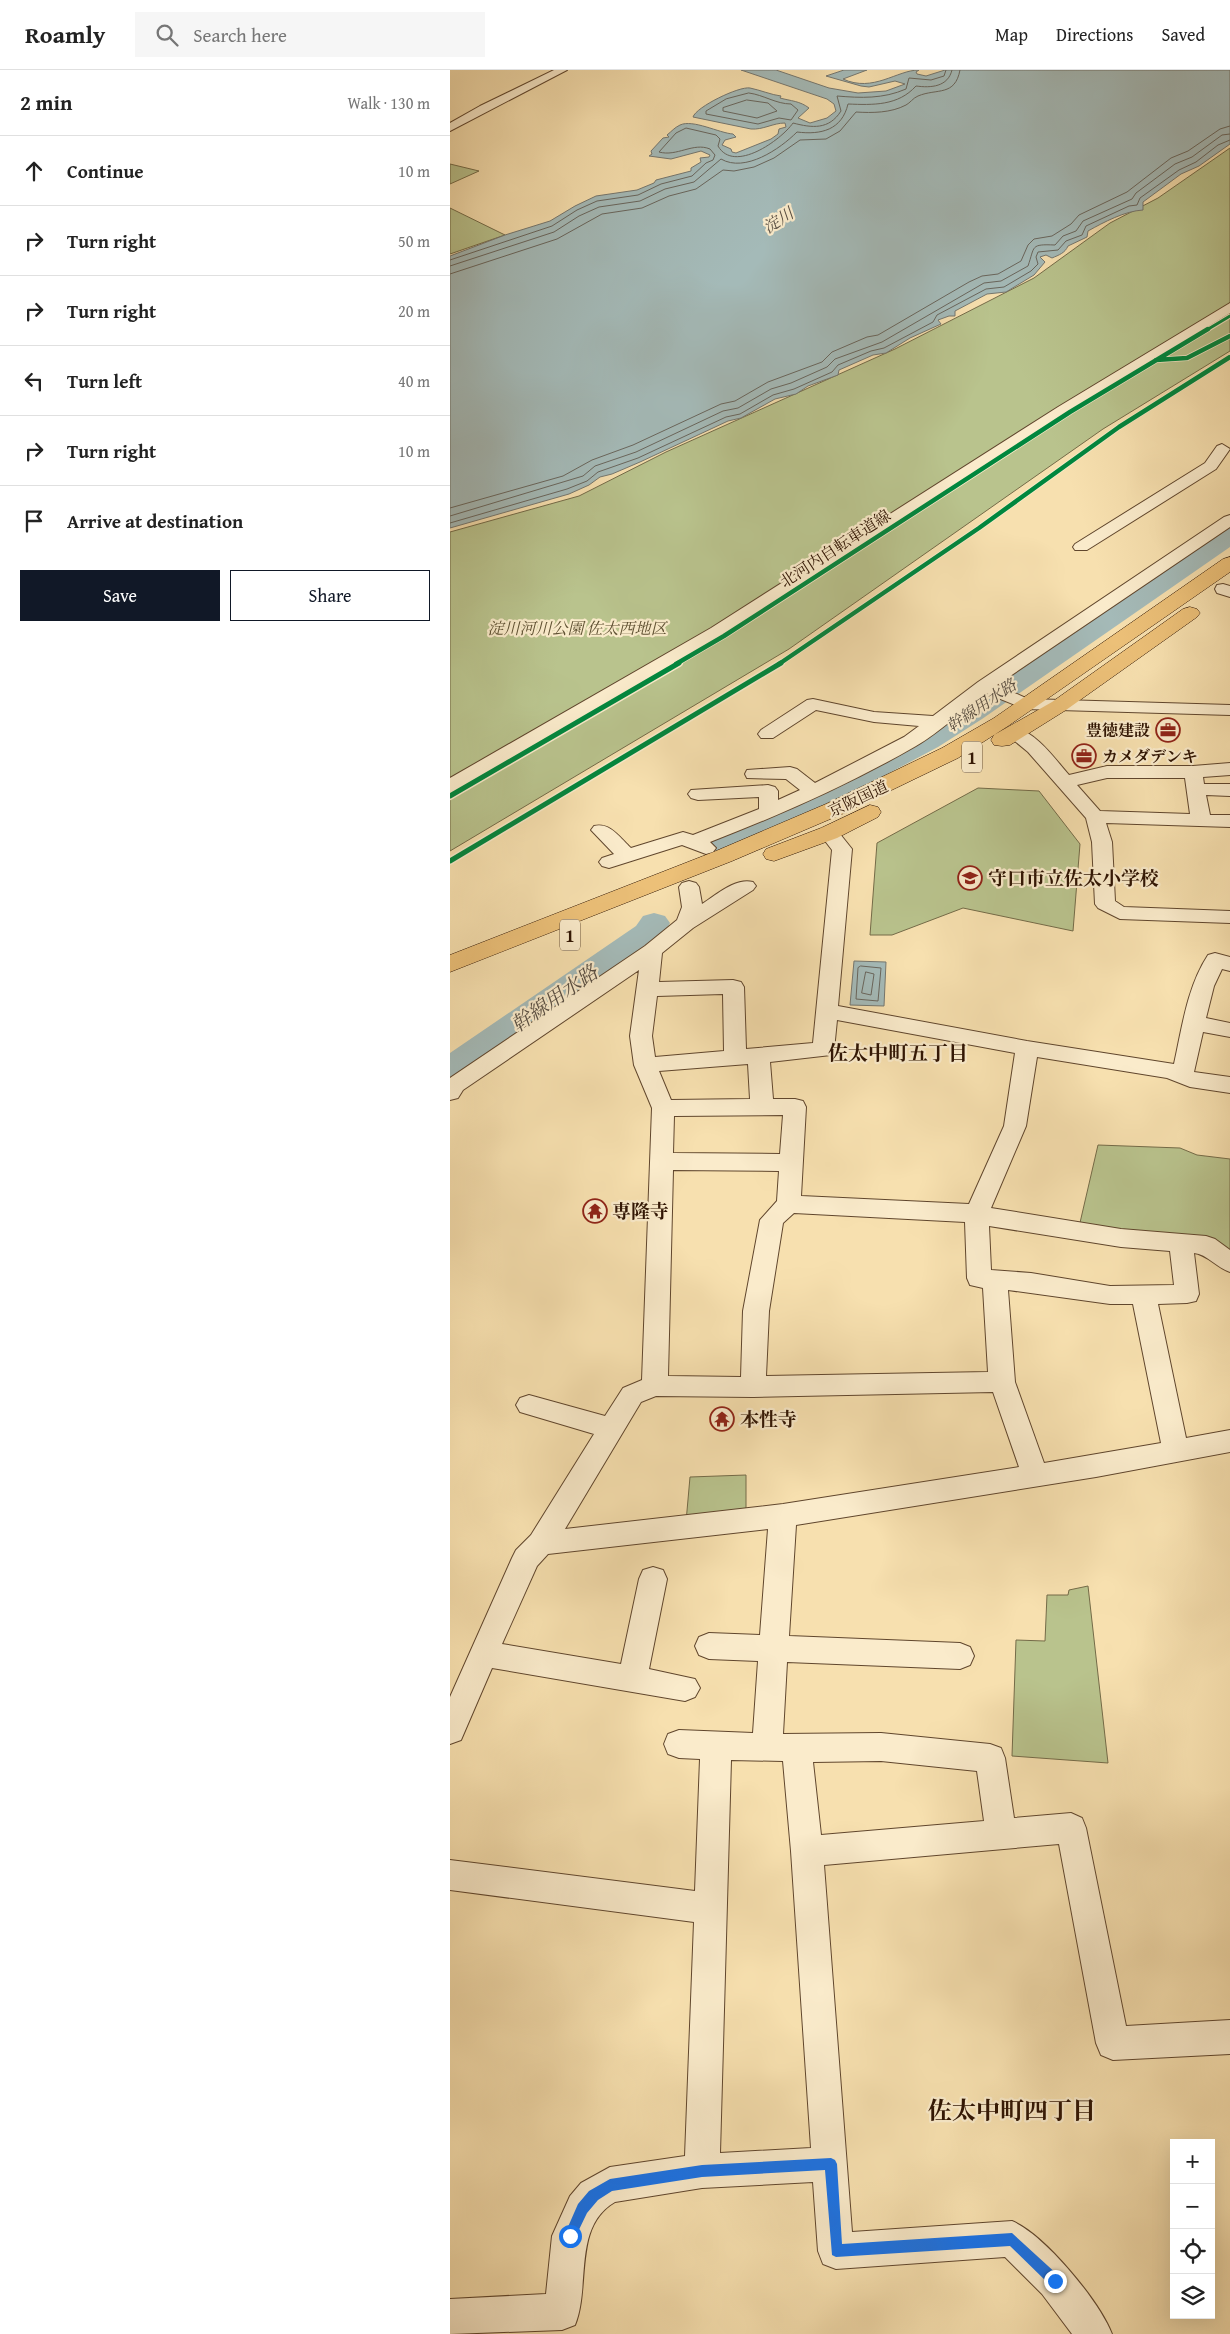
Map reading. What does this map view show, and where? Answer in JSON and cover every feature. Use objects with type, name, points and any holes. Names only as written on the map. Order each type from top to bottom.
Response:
[{"type":"highway","name":"京阪国道","points":[[450,964],[724,856],[893,782],[950,753],[1001,722],[1003,694],[1230,563]]},
{"type":"highway","name":"京阪国道","points":[[450,983],[829,833],[916,789],[1059,706],[1228,588]]},
{"type":"street","points":[[450,128],[484,108],[562,70]]},
{"type":"street","name":"北河内自転車道線","points":[[450,786],[717,632],[1063,410],[1230,307]]},
{"type":"street","points":[[1081,547],[1211,466],[1220,448]]},
{"type":"street","points":[[693,842],[769,812],[876,761],[911,741],[936,721],[1003,694],[1230,520]]},
{"type":"street","points":[[1003,694],[1059,706],[1230,710]]},
{"type":"street","points":[[768,734],[813,704],[884,720],[936,721]]},
{"type":"street","points":[[1014,733],[1035,748],[1095,816],[1102,842],[1105,904],[1120,913],[1230,917]]},
{"type":"street","points":[[1194,781],[1230,770]]},
{"type":"street","points":[[1064,782],[1107,772],[1194,781],[1230,790]]},
{"type":"street","points":[[754,774],[790,773],[812,791]]},
{"type":"street","points":[[1194,781],[1201,820]]},
{"type":"street","points":[[698,794],[768,791],[769,812]]},
{"type":"street","points":[[1095,816],[1230,821]]},
{"type":"street","points":[[601,830],[618,859],[683,838],[724,856]]},
{"type":"street","points":[[645,1064],[823,1050],[842,849],[829,833]]},
{"type":"street","points":[[450,1092],[454,1085],[652,951],[686,923],[746,886]]},
{"type":"street","points":[[686,923],[692,907],[689,887]]},
{"type":"street","points":[[450,955],[514,939]]},
{"type":"street","points":[[652,951],[641,1036],[645,1064],[663,1108],[655,1386]]},
{"type":"street","points":[[1182,1076],[1203,986],[1215,960],[1230,964]]},
{"type":"street","points":[[647,989],[733,986],[734,1058]]},
{"type":"street","points":[[828,1011],[1027,1048],[1171,1071],[1182,1076],[1230,1084]]},
{"type":"street","points":[[1194,1023],[1230,1030]]},
{"type":"street","points":[[1027,1048],[1015,1126],[977,1214],[979,1278],[1031,1282],[1110,1295],[1187,1294],[1181,1243]]},
{"type":"street","points":[[759,1056],[762,1108]]},
{"type":"street","points":[[663,1108],[795,1107],[789,1204],[772,1220],[756,1311],[753,1388]]},
{"type":"street","points":[[661,1161],[792,1163]]},
{"type":"street","points":[[789,1204],[977,1214],[1121,1238],[1206,1245],[1230,1263]]},
{"type":"street","points":[[995,1280],[1002,1382],[1036,1476]]},
{"type":"street","points":[[1144,1295],[1176,1452]]},
{"type":"street","points":[[450,1730],[526,1558],[541,1543],[632,1395],[655,1386],[753,1388],[1002,1382]]},
{"type":"street","points":[[529,1405],[612,1428]]},
{"type":"street","points":[[541,1543],[782,1516],[1036,1476],[1230,1441]]},
{"type":"street","points":[[782,1516],[774,1648],[782,1748],[808,1851],[836,2251],[1012,2239],[1055,2281],[1094,2334]]},
{"type":"street","points":[[632,1679],[654,1579]]},
{"type":"street","points":[[709,1646],[960,1656]]},
{"type":"street","points":[[484,1654],[684,1688]]},
{"type":"street","points":[[679,1744],[782,1748],[881,1748],[990,1758],[1001,1834]]},
{"type":"street","points":[[702,2171],[716,1746]]},
{"type":"street","points":[[808,1851],[1071,1828],[1113,2043],[1230,2037]]},
{"type":"street","points":[[450,1875],[710,1908]]},
{"type":"street","points":[[450,2317],[562,2312],[570,2236],[583,2208],[593,2195],[610,2186],[702,2171],[831,2164]]},
{"type":"green space","name":"淀川河川公園 佐太西地区","points":[[1230,148],[1230,351],[1103,429],[789,649],[450,851],[450,532],[579,496],[666,452],[895,349],[1034,278],[1110,223],[1158,198]]},
{"type":"green space","points":[[450,164],[479,171],[450,184]]},
{"type":"green space","points":[[450,208],[505,235],[450,254]]},
{"type":"green space","points":[[978,788],[1039,791],[1080,844],[1073,931],[963,908],[892,935],[870,935],[877,843]]},
{"type":"green space","points":[[1098,1145],[1180,1148],[1197,1155],[1230,1159],[1230,1256],[1079,1227]]},
{"type":"green space","points":[[746,1475],[746,1512],[686,1522],[690,1477]]},
{"type":"green space","points":[[1088,1586],[1108,1763],[1012,1756],[1016,1640],[1045,1641],[1047,1595],[1068,1595],[1069,1590]]},
{"type":"water","name":"淀川","points":[[741,70],[776,70],[829,88],[858,93],[886,91],[905,84],[895,81],[869,87],[826,76],[844,70],[867,70],[843,79],[854,83],[864,83],[884,80],[902,73],[919,70],[916,72],[917,74],[926,76],[945,70],[1230,70],[1230,144],[1199,166],[1181,174],[1143,202],[1143,210],[1122,215],[1088,231],[1087,237],[1068,246],[1057,256],[1052,258],[1046,255],[1040,257],[1045,262],[1034,275],[1006,292],[987,294],[955,311],[955,316],[938,320],[941,324],[910,338],[886,353],[873,355],[839,370],[838,375],[808,386],[796,394],[775,399],[741,418],[728,421],[640,462],[600,477],[589,485],[569,494],[450,528],[450,256],[505,235],[550,221],[596,196],[637,190],[654,183],[656,180],[691,171],[691,168],[701,162],[700,158],[709,157],[710,155],[701,151],[671,159],[649,156],[663,138],[669,137],[667,135],[680,125],[699,125],[733,134],[736,137],[725,140],[722,145],[736,153],[771,139],[778,134],[779,129],[786,127],[785,123],[751,129],[693,117],[709,103],[737,90],[750,88],[802,104],[809,108],[798,118],[810,123],[827,118],[836,111],[834,104],[827,99]]},
{"type":"water","points":[[854,961],[886,962],[884,1006],[850,1005]]},
{"type":"waterway","name":"幹線用水路","points":[[713,842],[837,789],[928,741],[972,713],[1230,535]]},
{"type":"waterway","name":"幹線用水路","points":[[450,1070],[650,932],[654,923]]},
{"type":"cycle path","points":[[450,796],[724,636],[1070,412],[1230,316]]},
{"type":"cycle path","points":[[1156,360],[1187,358],[1230,336]]},
{"type":"cycle path","points":[[450,861],[780,663],[979,528],[1119,427],[1230,357]]},
{"type":"place","name":"豊徳建設","points":[[1168,730]]},
{"type":"place","name":"カメダデンキ","points":[[1084,756]]},
{"type":"place","name":"守口市立佐太小学校","points":[[970,878]]},
{"type":"place","name":"専隆寺","points":[[595,1211]]},
{"type":"place","name":"本性寺","points":[[722,1419]]},
{"type":"district","name":"佐太中町五丁目","points":[[898,1052]]},
{"type":"district","name":"佐太中町四丁目","points":[[1012,2110]]},
{"type":"route","points":[[570,2236],[583,2208],[593,2195],[610,2186],[702,2171],[831,2164],[836,2251],[1012,2239],[1055,2281]]}]
